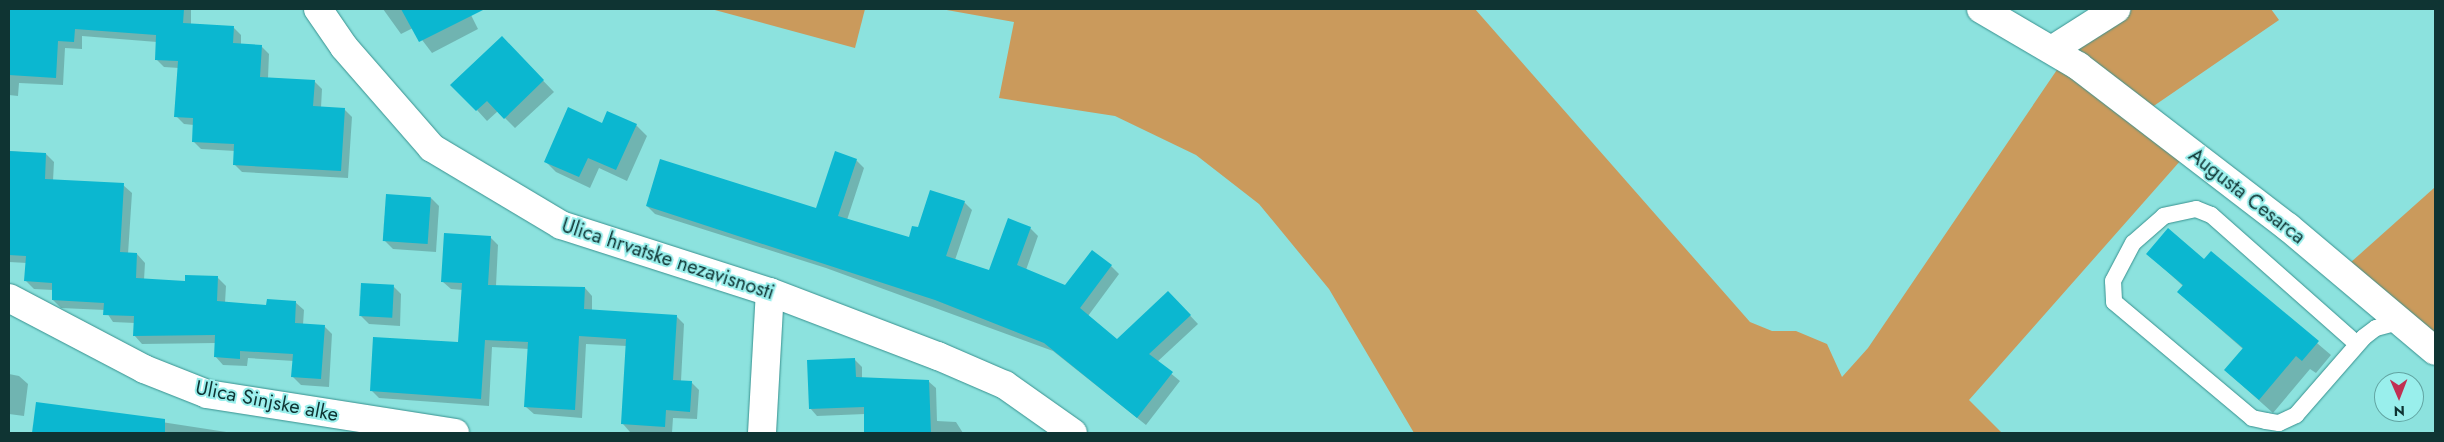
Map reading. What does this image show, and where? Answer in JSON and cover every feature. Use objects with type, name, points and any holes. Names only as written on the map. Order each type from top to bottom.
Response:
[{"type":"street","name":"Ulica hrvatske nezavisnosti","points":[[318,9],[344,47],[432,148],[561,225],[770,292],[1005,385],[1073,433]]},
{"type":"street","name":"Augusta Cesarca","points":[[1981,9],[2052,49],[2288,227],[2403,322],[2435,351]]},
{"type":"street","points":[[2052,49],[2116,9]]},
{"type":"street","points":[[762,433],[770,292]]},
{"type":"street","name":"Ulica Sinjske alke","points":[[9,298],[144,369],[207,394],[455,433]]},
{"type":"lane","points":[[2357,344],[2211,215],[2196,210],[2164,216],[2133,243],[2113,281],[2114,302],[2252,418],[2279,422],[2296,416],[2357,344],[2376,328],[2403,322]]},
{"type":"shaded area","points":[[711,9],[865,9],[855,48]]},
{"type":"shaded area","points":[[941,9],[1475,9],[1750,322],[1772,331],[1796,331],[1827,344],[1842,377],[1868,348],[2065,58],[2116,9],[2271,9],[2279,20],[2142,114],[2181,160],[1969,400],[2002,433],[1414,433],[1329,289],[1259,204],[1196,155],[1115,116],[999,98],[1014,22]]},
{"type":"shaded area","points":[[2435,188],[2435,351],[2341,271]]},
{"type":"building","points":[[9,9],[184,9],[183,23],[234,26],[233,43],[262,45],[260,77],[315,80],[313,106],[345,108],[341,171],[233,165],[234,144],[192,142],[193,118],[174,117],[178,61],[155,60],[156,35],[75,29],[74,42],[58,41],[56,78],[9,75]]},
{"type":"building","points":[[401,9],[485,9],[419,42]]},
{"type":"building","points":[[502,36],[544,80],[504,119],[487,101],[476,111],[450,85]]},
{"type":"building","points":[[568,107],[602,123],[607,111],[637,124],[616,170],[588,158],[579,177],[544,162]]},
{"type":"building","points":[[9,151],[46,153],[45,179],[124,183],[120,252],[137,253],[136,278],[185,281],[185,275],[218,276],[217,301],[266,305],[267,299],[296,301],[295,323],[325,325],[321,379],[291,377],[293,354],[240,351],[240,359],[214,357],[215,335],[133,336],[134,316],[103,315],[104,303],[52,300],[52,283],[24,281],[26,256],[9,255]]},
{"type":"building","points":[[835,151],[857,159],[838,216],[909,237],[912,226],[918,227],[930,190],[965,201],[946,256],[989,270],[1008,218],[1031,227],[1017,265],[1065,285],[1092,250],[1112,265],[1080,308],[1117,339],[1168,291],[1191,315],[1149,354],[1173,372],[1137,418],[1044,343],[935,300],[646,206],[660,159],[816,208]]},
{"type":"building","points":[[386,194],[431,197],[428,244],[383,241]]},
{"type":"building","points":[[2168,228],[2204,259],[2211,251],[2319,341],[2302,361],[2296,356],[2259,400],[2224,370],[2243,348],[2177,292],[2183,285],[2146,254]]},
{"type":"building","points":[[444,233],[491,236],[488,285],[585,287],[584,309],[677,315],[673,380],[692,381],[690,412],[666,410],[665,427],[621,424],[626,339],[579,336],[575,410],[524,407],[528,342],[485,340],[481,399],[370,391],[373,337],[458,342],[462,283],[441,282]]},
{"type":"building","points":[[361,283],[394,285],[392,318],[359,316]]},
{"type":"building","points":[[855,358],[856,377],[929,380],[931,433],[864,433],[864,407],[809,409],[807,360]]},
{"type":"building","points":[[36,402],[165,419],[165,433],[32,433]]}]
